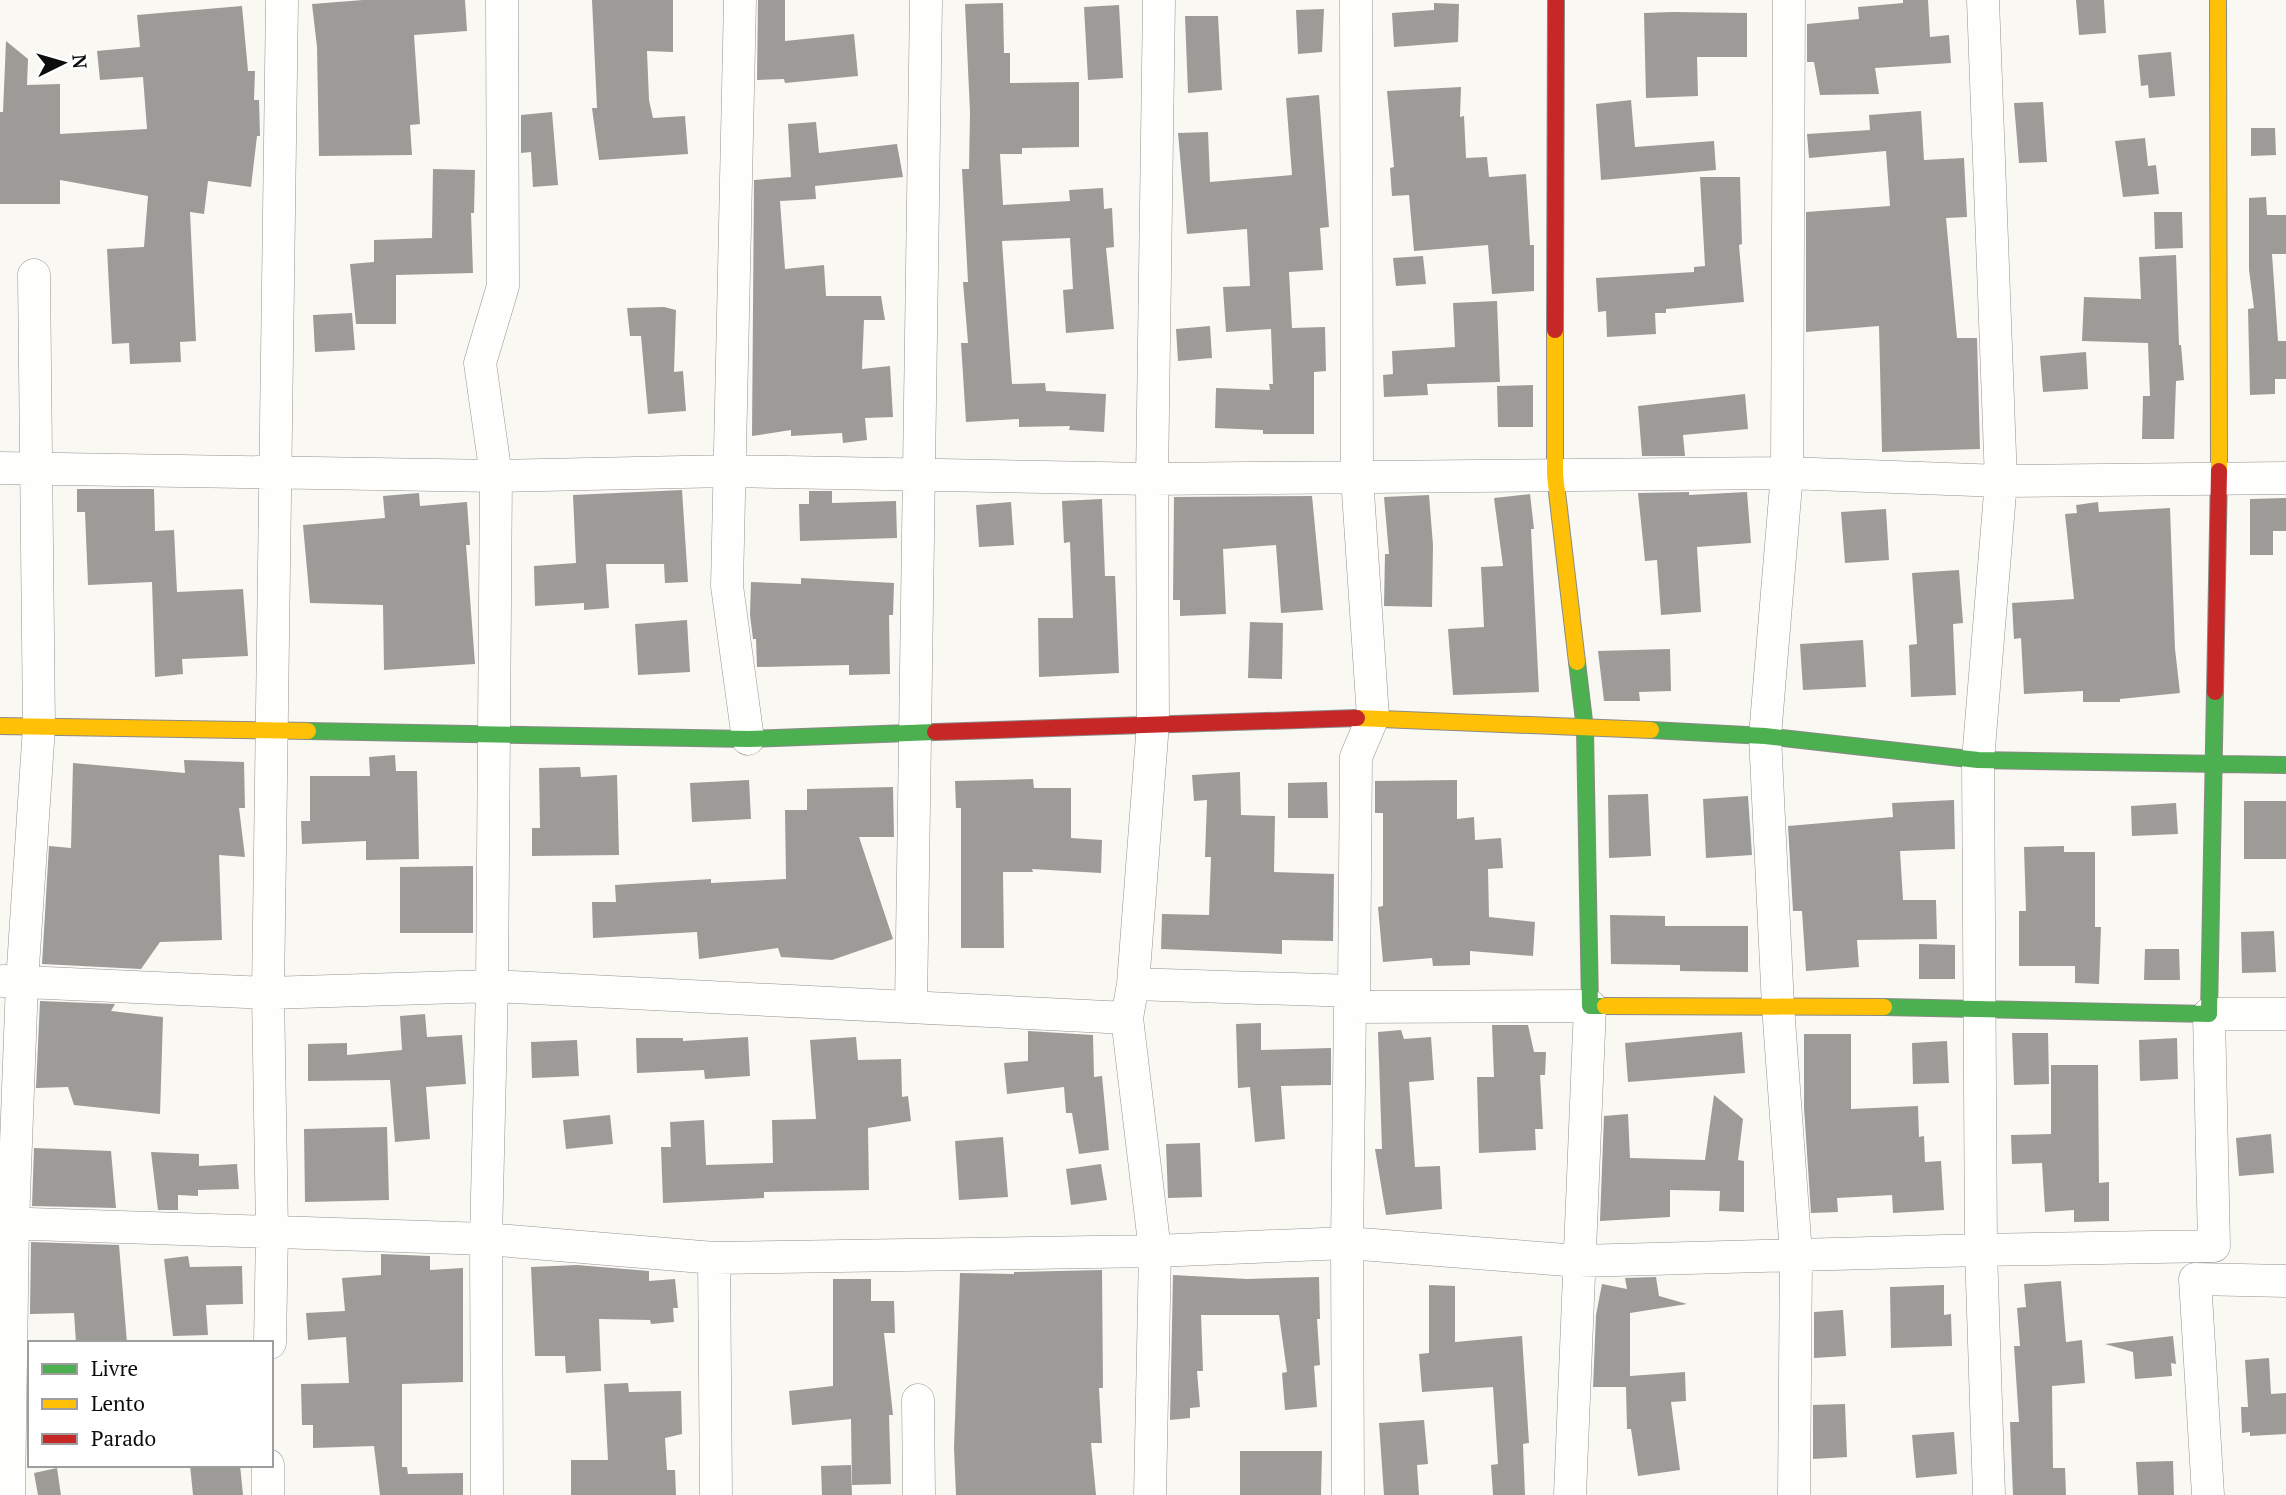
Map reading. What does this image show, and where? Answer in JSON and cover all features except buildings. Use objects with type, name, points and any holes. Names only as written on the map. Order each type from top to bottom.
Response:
[{"type":"street","points":[[270,1341],[272,1231],[268,993],[282,0]]},
{"type":"street","points":[[487,1495],[486,1240],[492,986],[496,476],[480,363],[503,286],[502,0]]},
{"type":"street","points":[[740,0],[727,586],[748,739]]},
{"type":"street","points":[[911,1006],[926,0]]},
{"type":"street","points":[[1150,1495],[1155,1251],[1127,1018],[1133,984],[1153,723],[1152,479],[1159,0]]},
{"type":"street","points":[[1348,1495],[1347,1243],[1356,757],[1374,717],[1357,477],[1356,0]]},
{"type":"street","points":[[1556,0],[1555,475],[1585,729],[1590,1006],[1570,1495]]},
{"type":"street","points":[[1789,0],[1787,473],[1765,736],[1778,1006],[1796,1254],[1794,1495]]},
{"type":"street","points":[[1983,0],[2001,481],[1978,760],[1981,1250],[1989,1495]]},
{"type":"street","points":[[2215,1280],[2209,1014],[2219,479],[2218,0]]},
{"type":"street","points":[[9,1495],[6,1223],[11,981],[39,727],[34,468],[34,275]]},
{"type":"street","points":[[0,468],[496,476],[729,471],[919,477],[1152,479],[1787,473],[2001,481],[2286,478]]},
{"type":"street","points":[[0,726],[748,739],[1374,717],[1765,736],[1978,760],[2286,765]]},
{"type":"street","points":[[11,981],[268,993],[492,986],[1127,1018]]},
{"type":"street","points":[[1133,984],[1352,999],[1590,1006],[1978,1007],[2286,1014]]},
{"type":"street","points":[[6,1223],[486,1240],[714,1258],[1155,1251],[1347,1243],[1579,1261],[2214,1246]]},
{"type":"street","points":[[714,1258],[716,1495]]},
{"type":"street","points":[[2208,1495],[2195,1279],[2286,1281]]},
{"type":"street","points":[[918,1400],[919,1495]]},
{"type":"street","points":[[268,1467],[268,1495]]},
{"type":"traffic: fast","points":[[1577,662],[1585,729],[1590,1006],[1605,1006]]},
{"type":"traffic: fast","points":[[1884,1007],[2209,1014],[2215,692]]},
{"type":"traffic: fast","points":[[1651,730],[1765,736],[1978,760],[2286,765]]},
{"type":"traffic: fast","points":[[308,731],[748,739],[935,732]]},
{"type":"traffic: slow","points":[[2218,0],[2219,471]]},
{"type":"traffic: slow","points":[[1555,330],[1555,475],[1577,662]]},
{"type":"traffic: slow","points":[[1357,718],[1651,730]]},
{"type":"traffic: slow","points":[[0,726],[308,731]]},
{"type":"traffic: slow","points":[[1605,1006],[1884,1007]]},
{"type":"traffic: jam","points":[[1555,330],[1556,0]]},
{"type":"traffic: jam","points":[[2215,692],[2219,471]]},
{"type":"traffic: jam","points":[[935,732],[1357,718]]}]
